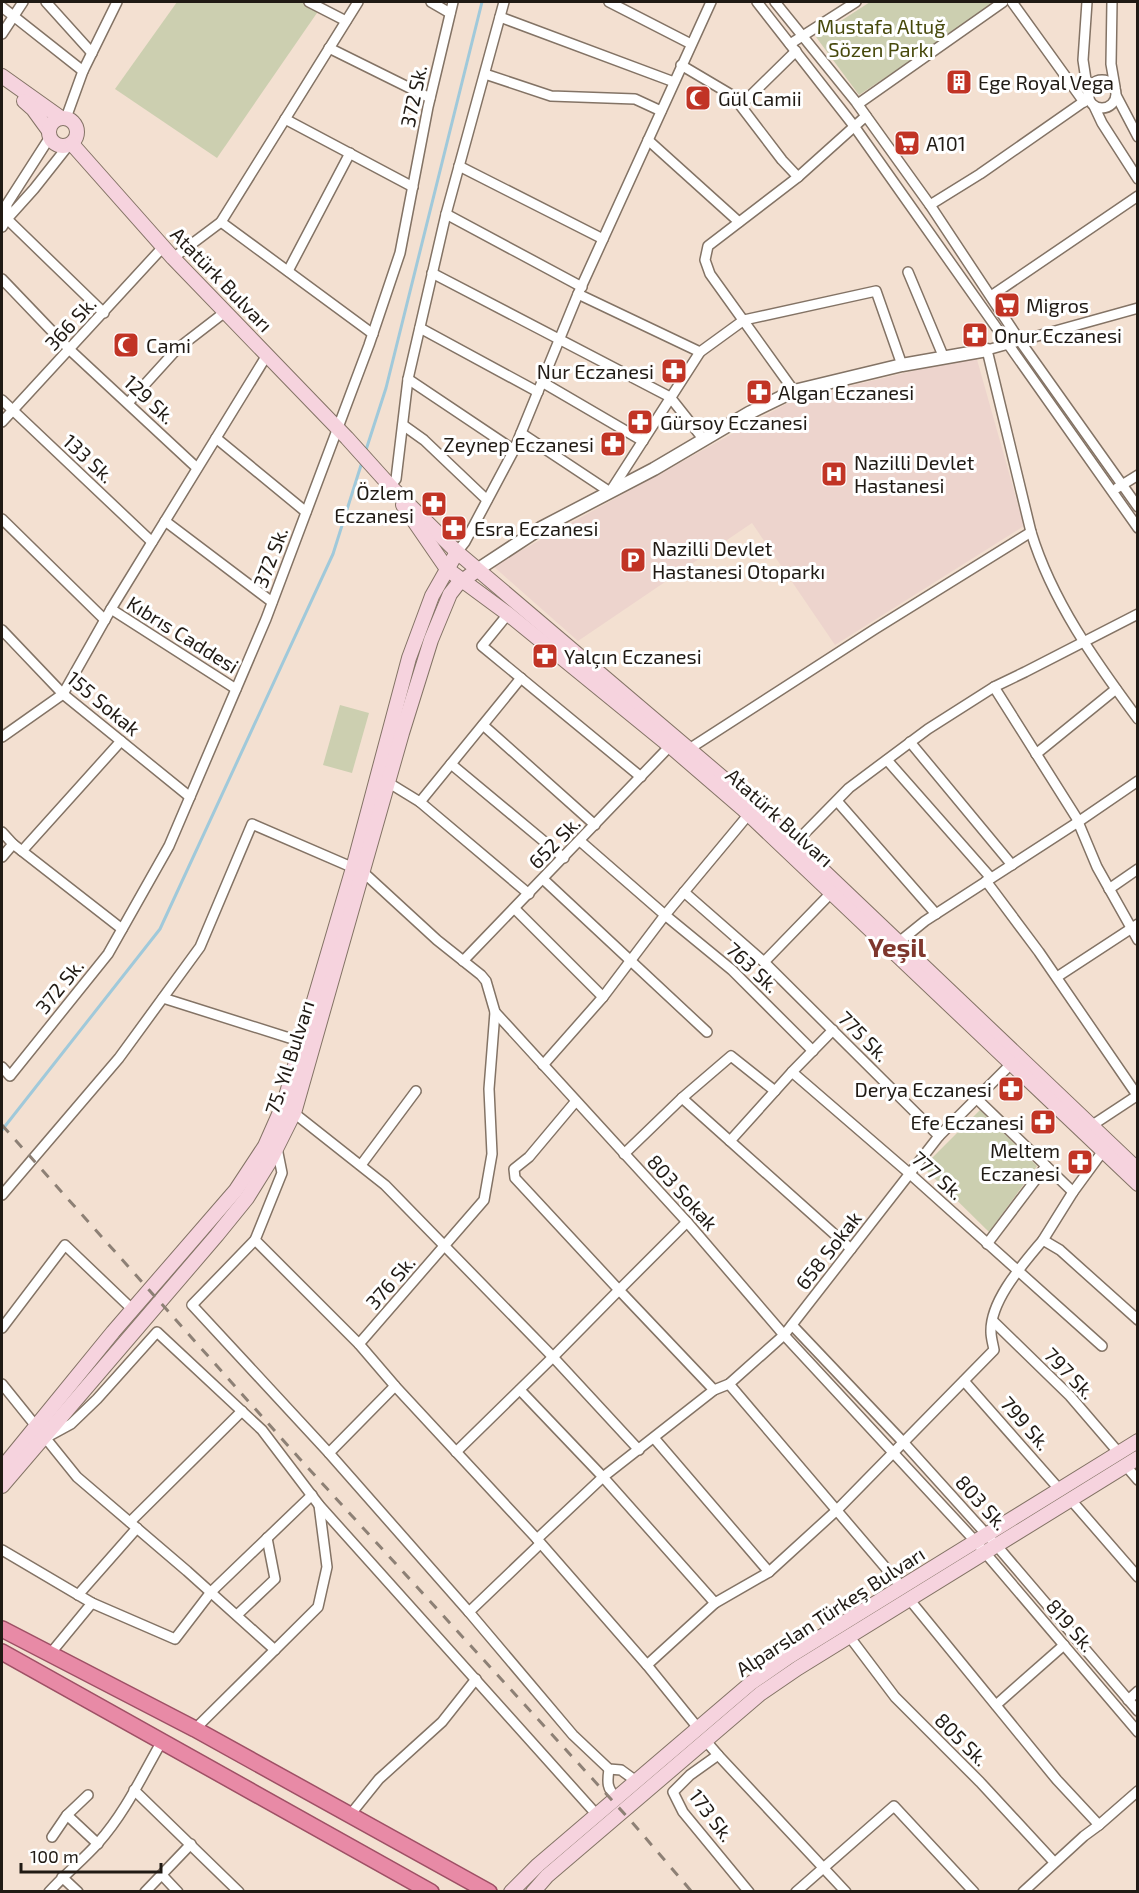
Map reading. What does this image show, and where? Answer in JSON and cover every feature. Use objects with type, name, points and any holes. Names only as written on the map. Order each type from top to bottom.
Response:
[{"type":"highway","points":[[2,1629],[195,1729],[489,1892]]},
{"type":"highway","points":[[2,1652],[431,1892]]},
{"type":"main road","points":[[2,76],[75,124],[77,135],[70,145],[56,145],[33,109],[2,82]]},
{"type":"main road","points":[[50,134],[53,123],[63,118]]},
{"type":"main road","name":"Atatürk Bulvarı","points":[[70,145],[173,258],[343,434],[390,486],[458,552],[750,801],[1137,1170]]},
{"type":"main road","name":"Atatürk Bulvarı","points":[[390,486],[447,569],[508,614],[670,746],[749,814],[1137,1184]]},
{"type":"main road","name":"75. Yıl Bulvarı","points":[[2,1468],[41,1434],[218,1235],[247,1198],[294,1113],[358,870],[409,658],[432,596],[458,552]]},
{"type":"main road","name":"75. Yıl Bulvarı","points":[[2,1486],[133,1310],[236,1190],[265,1146],[284,1102],[358,870],[389,783],[431,640],[450,594],[477,570]]},
{"type":"main road","name":"Alparslan Türkeş Bulvarı","points":[[533,1892],[547,1876],[702,1734],[751,1683],[770,1669],[906,1593],[1137,1441]]},
{"type":"main road","name":"Alparslan Türkeş Bulvarı","points":[[983,1544],[997,1546],[1132,1462]]},
{"type":"main road","name":"Alparslan Türkeş Bulvarı","points":[[511,1892],[538,1865],[636,1782],[760,1694],[849,1636],[906,1593]]},
{"type":"street","points":[[2,34],[23,2]]},
{"type":"street","points":[[46,2],[92,53]]},
{"type":"street","points":[[63,118],[117,2]]},
{"type":"street","points":[[309,2],[346,21]]},
{"type":"street","points":[[173,258],[221,222],[358,2]]},
{"type":"street","points":[[431,2],[450,13]]},
{"type":"street","name":"372 Sk.","points":[[2,1067],[10,1076],[108,954],[169,846],[236,689],[306,512],[343,434],[400,253],[430,98],[453,2]]},
{"type":"street","points":[[390,486],[396,479],[408,379],[432,273],[504,2]]},
{"type":"street","points":[[609,2],[691,44]]},
{"type":"street","points":[[458,552],[514,450],[580,290],[711,2]]},
{"type":"street","points":[[757,2],[854,126],[1137,528]]},
{"type":"street","points":[[775,2],[858,104],[1137,507]]},
{"type":"street","points":[[739,103],[802,35],[856,2]]},
{"type":"street","points":[[858,104],[1003,2]]},
{"type":"street","points":[[1012,2],[1089,100],[1137,179]]},
{"type":"street","points":[[1087,2],[1083,60],[1089,100],[1099,108],[1108,107],[1116,92],[1111,64],[1112,2]]},
{"type":"street","points":[[2,7],[83,71]]},
{"type":"street","points":[[500,17],[674,82]]},
{"type":"street","points":[[329,48],[430,98]]},
{"type":"street","points":[[681,65],[730,94],[798,177]]},
{"type":"street","points":[[484,74],[551,96],[635,99],[661,111]]},
{"type":"street","points":[[930,205],[1089,100],[1091,84],[1099,79],[1109,81],[1137,136]]},
{"type":"street","points":[[794,391],[710,274],[705,260],[708,246],[798,177],[866,116]]},
{"type":"street","points":[[285,119],[413,187]]},
{"type":"street","points":[[3,222],[4,203],[50,134]]},
{"type":"street","points":[[648,140],[739,222]]},
{"type":"street","points":[[3,222],[70,145]]},
{"type":"street","points":[[288,271],[350,153]]},
{"type":"street","points":[[459,166],[603,239]]},
{"type":"street","points":[[991,296],[1137,196]]},
{"type":"street","points":[[446,214],[580,290],[700,352]]},
{"type":"street","points":[[3,222],[104,313]]},
{"type":"street","points":[[221,222],[373,334]]},
{"type":"street","name":"366 Sk.","points":[[2,422],[163,247]]},
{"type":"street","points":[[908,272],[944,357]]},
{"type":"street","points":[[432,273],[670,398],[704,440]]},
{"type":"street","name":"129 Sk.","points":[[2,279],[70,350],[197,468]]},
{"type":"street","points":[[610,492],[700,352],[744,320],[876,291],[902,365]]},
{"type":"street","points":[[477,570],[541,528],[610,492],[749,413],[794,391],[902,365],[987,350],[1137,308]]},
{"type":"street","points":[[128,403],[177,350],[225,312]]},
{"type":"street","points":[[420,328],[538,392]]},
{"type":"street","points":[[987,350],[1040,562],[1083,642],[1137,719]]},
{"type":"street","points":[[2,737],[63,694],[111,609],[267,355]]},
{"type":"street","points":[[408,379],[514,450]]},
{"type":"street","points":[[542,382],[643,441]]},
{"type":"street","name":"133 Sk.","points":[[2,400],[152,542]]},
{"type":"street","points":[[403,425],[424,440],[488,500]]},
{"type":"street","points":[[521,433],[610,492]]},
{"type":"street","points":[[216,438],[306,512]]},
{"type":"street","points":[[1112,491],[1137,475]]},
{"type":"street","name":"Kıbrıs Caddesi","points":[[2,519],[105,620]]},
{"type":"street","points":[[165,521],[272,602]]},
{"type":"street","points":[[689,749],[1031,532]]},
{"type":"street","name":"Kıbrıs Caddesi","points":[[111,609],[236,689]]},
{"type":"street","points":[[508,614],[482,646],[641,777]]},
{"type":"street","points":[[795,843],[849,788],[910,742],[994,687],[1137,614]]},
{"type":"street","name":"155 Sokak","points":[[2,630],[63,694],[190,797]]},
{"type":"street","points":[[420,802],[521,678]]},
{"type":"street","points":[[994,687],[1078,822],[1097,867],[1134,926],[1137,940]]},
{"type":"street","points":[[1036,754],[1116,689]]},
{"type":"street","points":[[483,725],[596,825]]},
{"type":"street","points":[[21,851],[120,741]]},
{"type":"street","points":[[910,742],[1012,865]]},
{"type":"street","name":"652 Sk.","points":[[463,961],[670,746]]},
{"type":"street","points":[[887,760],[988,880],[1137,1095],[1091,1126]]},
{"type":"street","points":[[451,764],[564,858]]},
{"type":"street","points":[[899,942],[936,914],[1137,781]]},
{"type":"street","points":[[389,783],[420,802],[529,894]]},
{"type":"street","points":[[837,801],[936,914]]},
{"type":"street","points":[[543,1065],[603,997],[664,915],[749,814]]},
{"type":"street","name":"803 Sokak","points":[[163,998],[200,947],[252,824],[358,870],[463,961],[476,969],[486,981],[495,1012],[687,1222],[784,1335],[983,1544]]},
{"type":"street","points":[[2,832],[21,851],[122,929]]},
{"type":"street","name":"763 Sk.","points":[[580,841],[664,915],[732,970],[813,1051]]},
{"type":"street","points":[[2,856],[13,844]]},
{"type":"street","points":[[1109,889],[1137,869]]},
{"type":"street","points":[[543,879],[707,1032]]},
{"type":"street","name":"775 Sk.","points":[[684,892],[764,962],[939,1136]]},
{"type":"street","points":[[764,962],[832,892]]},
{"type":"street","points":[[515,909],[603,997]]},
{"type":"street","points":[[1057,977],[1134,926]]},
{"type":"street","points":[[2,1196],[119,1058],[163,998],[302,1042]]},
{"type":"street","name":"376 Sk.","points":[[359,1344],[484,1200],[492,1154],[489,1089],[495,1012]]},
{"type":"street","points":[[730,1141],[833,1030]]},
{"type":"street","points":[[624,1154],[682,1098],[731,1056],[775,1091]]},
{"type":"street","name":"658 Sokak","points":[[469,1612],[603,1477],[714,1390],[729,1384],[784,1335],[939,1136],[1012,1063]]},
{"type":"street","name":"777 Sk.","points":[[792,1072],[909,1173],[1102,1346]]},
{"type":"street","points":[[361,1165],[416,1091]]},
{"type":"street","points":[[682,1098],[851,1249]]},
{"type":"street","points":[[976,1098],[1072,1192]]},
{"type":"street","points":[[576,1101],[529,1157],[514,1169],[515,1178],[714,1390]]},
{"type":"street","points":[[294,1113],[385,1185],[553,1357],[639,1450]]},
{"type":"street","points":[[277,1147],[282,1173],[255,1240],[192,1305],[329,1453],[469,1612],[573,1735],[609,1769],[621,1770],[636,1782]]},
{"type":"street","points":[[647,1665],[715,1603],[769,1572],[895,1453],[994,1350],[991,1331],[1004,1293],[1017,1272],[1043,1240],[1072,1192],[1103,1151]]},
{"type":"street","points":[[987,1244],[1046,1166]]},
{"type":"street","points":[[456,1452],[687,1222]]},
{"type":"street","points":[[255,1240],[359,1344],[539,1542],[647,1665],[718,1755],[846,1892]]},
{"type":"street","points":[[1043,1240],[1059,1250],[1137,1320]]},
{"type":"street","points":[[2,1328],[65,1245],[133,1310]]},
{"type":"street","name":"797 Sk.","points":[[993,1322],[1070,1396],[1119,1453]]},
{"type":"street","name":"803 Sk.","points":[[792,1326],[904,1443],[983,1544]]},
{"type":"street","points":[[41,1434],[70,1424],[97,1400],[157,1332],[262,1430],[320,1505],[597,1815]]},
{"type":"street","name":"799 Sk.","points":[[964,1381],[1060,1490]]},
{"type":"street","points":[[2,1384],[76,1477],[275,1650]]},
{"type":"street","points":[[729,1384],[906,1593],[1057,1780],[1099,1825]]},
{"type":"street","points":[[329,1453],[395,1386]]},
{"type":"street","points":[[520,1390],[603,1477],[715,1603]]},
{"type":"street","points":[[78,1595],[133,1525],[242,1411]]},
{"type":"street","points":[[654,1438],[769,1572]]},
{"type":"street","points":[[1132,1462],[1137,1480]]},
{"type":"street","points":[[2,1550],[92,1603],[175,1639],[211,1592],[312,1495]]},
{"type":"street","points":[[1071,1500],[1137,1576]]},
{"type":"street","points":[[195,1729],[318,1607],[327,1567],[320,1505]]},
{"type":"street","points":[[237,1615],[274,1579],[267,1538]]},
{"type":"street","name":"819 Sk.","points":[[983,1544],[1137,1732]]},
{"type":"street","name":"803 Sk.","points":[[997,1546],[1137,1711]]},
{"type":"street","points":[[50,1654],[92,1603]]},
{"type":"street","name":"805 Sk.","points":[[849,1636],[895,1697],[980,1782],[1054,1862]]},
{"type":"street","points":[[996,1705],[1064,1645]]},
{"type":"street","points":[[350,1815],[386,1773],[442,1722],[476,1679]]},
{"type":"street","points":[[1128,1700],[1137,1691]]},
{"type":"street","points":[[49,1892],[62,1876],[98,1844],[118,1817],[162,1742]]},
{"type":"street","name":"173 Sk.","points":[[718,1755],[690,1775],[673,1792],[683,1812],[749,1892]]},
{"type":"street","points":[[609,1769],[607,1784],[616,1798]]},
{"type":"street","points":[[134,1790],[239,1892]]},
{"type":"street","points":[[1023,1892],[1054,1862],[1137,1791]]},
{"type":"street","points":[[52,1837],[67,1815],[88,1795]]},
{"type":"street","points":[[796,1892],[894,1806],[974,1892]]},
{"type":"street","points":[[67,1815],[98,1844]]},
{"type":"street","points":[[145,1892],[191,1844]]},
{"type":"street","points":[[162,1875],[178,1892]]},
{"type":"street","points":[[62,1876],[78,1892]]},
{"type":"shaded area","name":"Nazilli Devlet Hastanesi","points":[[976,356],[1024,526],[835,645],[752,523],[578,641],[493,566],[795,399]]},
{"type":"green space","points":[[177,2],[304,2],[319,10],[217,158],[115,89]]},
{"type":"green space","name":"Mustafa Altuğ Sözen Parkı","points":[[870,2],[999,2],[859,95],[816,37]]},
{"type":"green space","points":[[340,705],[369,713],[352,773],[323,765]]},
{"type":"green space","points":[[980,1110],[1037,1166],[989,1232],[923,1167]]},
{"type":"waterway","points":[[365,453],[386,388],[482,2]]},
{"type":"waterway","points":[[2,1130],[160,929],[333,554],[362,462]]},
{"type":"railway","points":[[2,1125],[299,1458],[631,1821],[692,1892]]},
{"type":"place","name":"Ege Royal Vega","points":[[959,82]]},
{"type":"place","name":"Gül Camii","points":[[698,98]]},
{"type":"place","name":"A101","points":[[907,143]]},
{"type":"place","name":"Migros","points":[[1007,305]]},
{"type":"place","name":"Onur Eczanesi","points":[[975,335]]},
{"type":"place","name":"Cami","points":[[126,345]]},
{"type":"place","name":"Nur Eczanesi","points":[[674,371]]},
{"type":"place","name":"Algan Eczanesi","points":[[759,392]]},
{"type":"place","name":"Gürsoy Eczanesi","points":[[640,422]]},
{"type":"place","name":"Zeynep Eczanesi","points":[[613,444]]},
{"type":"place","name":"Nazilli Devlet Hastanesi","points":[[834,474]]},
{"type":"place","name":"Özlem Eczanesi","points":[[434,504]]},
{"type":"place","name":"Esra Eczanesi","points":[[454,528]]},
{"type":"place","name":"Nazilli Devlet Hastanesi Otoparkı","points":[[633,560]]},
{"type":"place","name":"Yalçın Eczanesi","points":[[545,656]]},
{"type":"place","name":"Derya Eczanesi","points":[[1011,1089]]},
{"type":"place","name":"Efe Eczanesi","points":[[1043,1122]]},
{"type":"place","name":"Meltem Eczanesi","points":[[1080,1162]]},
{"type":"district","name":"Yeşil","points":[[897,946]]}]
